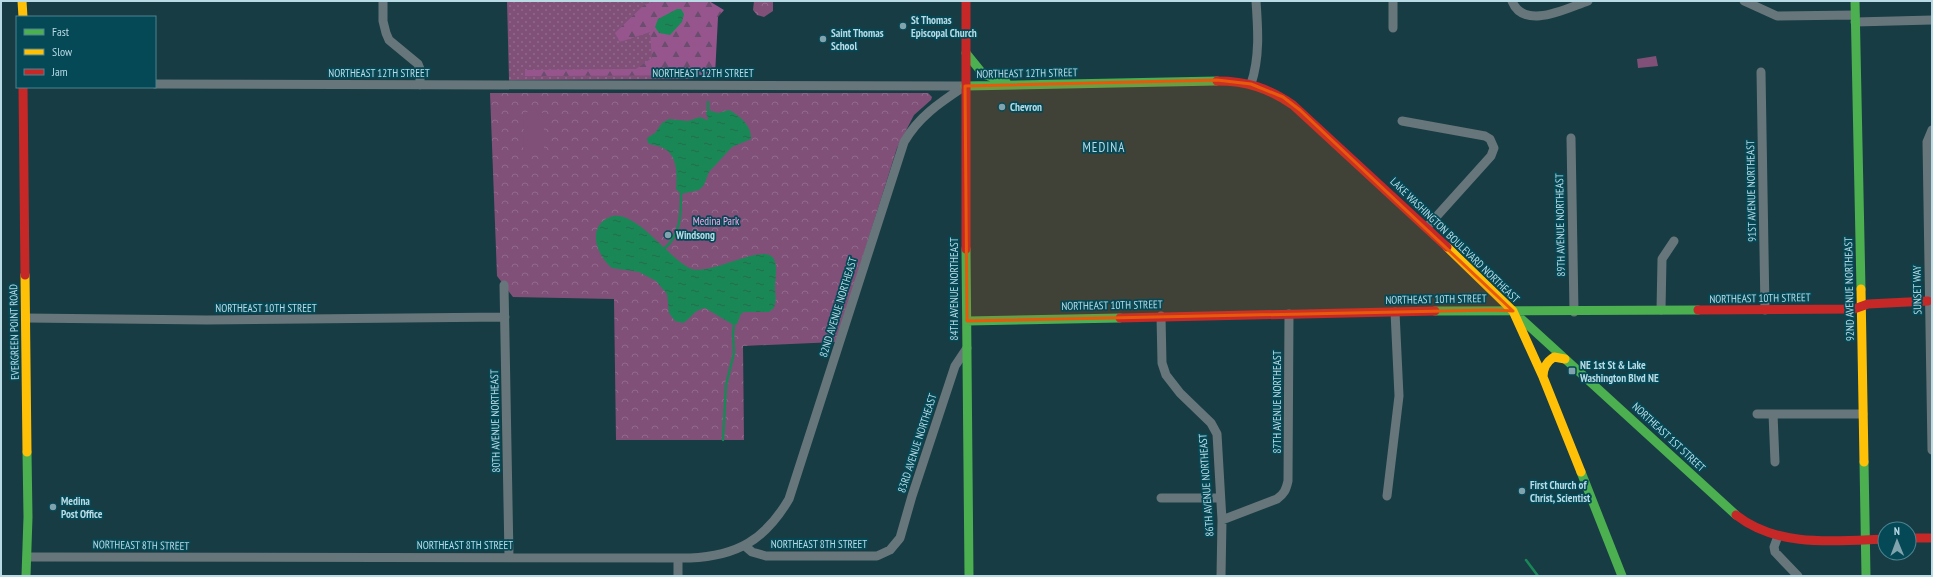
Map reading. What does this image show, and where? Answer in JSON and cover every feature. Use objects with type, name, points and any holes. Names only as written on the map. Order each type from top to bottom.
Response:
[{"type":"main road","points":[[22,1],[22,16]]},
{"type":"main road","name":"84TH AVENUE NORTHEAST","points":[[966,1],[965,86],[969,576]]},
{"type":"main road","name":"92ND AVENUE NORTHEAST","points":[[1854,1],[1866,576]]},
{"type":"main road","points":[[966,53],[983,74],[1015,85]]},
{"type":"main road","name":"NORTHEAST 12TH STREET","points":[[965,86],[1217,80],[1251,84]]},
{"type":"main road","name":"LAKE WASHINGTON BOULEVARD NORTHEAST","points":[[1251,84],[1283,97],[1300,110],[1427,227],[1513,311],[1543,377],[1622,576]]},
{"type":"main road","name":"EVERGREEN POINT ROAD","points":[[23,88],[28,557],[26,576]]},
{"type":"main road","name":"NORTHEAST 10TH STREET","points":[[967,321],[1492,310],[1574,312],[1854,309],[1868,304],[1928,301]]},
{"type":"main road","name":"NORTHEAST 1ST STREET","points":[[1513,311],[1735,514],[1748,524],[1778,536]]},
{"type":"main road","points":[[1543,377],[1546,363],[1554,357],[1565,359]]},
{"type":"main road","points":[[1778,536],[1812,540],[1877,539]]},
{"type":"main road","points":[[1917,538],[1932,538]]},
{"type":"street","points":[[383,1],[386,33],[389,40],[418,64],[420,69],[420,85]]},
{"type":"street","points":[[1251,84],[1255,72],[1257,53],[1256,1]]},
{"type":"street","points":[[1393,1],[1393,28]]},
{"type":"street","points":[[1512,1],[1515,8],[1529,16],[1549,15],[1588,1]]},
{"type":"street","points":[[1744,1],[1777,16],[1932,20]]},
{"type":"street","name":"91ST AVENUE NORTHEAST","points":[[1761,72],[1765,310]]},
{"type":"street","name":"NORTHEAST 12TH STREET","points":[[156,84],[965,86]]},
{"type":"street","points":[[924,85],[933,90],[937,95],[935,106]]},
{"type":"street","name":"82ND AVENUE NORTHEAST","points":[[745,546],[760,536],[771,526],[789,500],[897,158],[912,128],[935,106],[965,86]]},
{"type":"street","points":[[1402,121],[1485,136],[1490,139],[1494,148],[1491,156],[1427,227]]},
{"type":"street","name":"SUNSET WAY","points":[[1932,130],[1927,142],[1928,301],[1932,450]]},
{"type":"street","name":"89TH AVENUE NORTHEAST","points":[[1571,138],[1574,312]]},
{"type":"street","points":[[1661,310],[1662,259],[1674,241]]},
{"type":"street","name":"80TH AVENUE NORTHEAST","points":[[504,285],[509,557]]},
{"type":"street","points":[[1388,496],[1399,396],[1394,312]]},
{"type":"street","name":"87TH AVENUE NORTHEAST","points":[[1222,520],[1277,499],[1283,495],[1286,490],[1288,473],[1289,314]]},
{"type":"street","name":"86TH AVENUE NORTHEAST","points":[[1161,316],[1162,363],[1166,375],[1180,393],[1211,423],[1217,434],[1222,520],[1221,576]]},
{"type":"street","name":"NORTHEAST 10TH STREET","points":[[26,318],[207,320],[505,317]]},
{"type":"street","name":"83RD AVENUE NORTHEAST","points":[[894,547],[900,538],[912,496],[955,366],[967,348]]},
{"type":"street","points":[[1757,414],[1863,414]]},
{"type":"street","points":[[1773,414],[1775,462]]},
{"type":"street","points":[[1161,498],[1220,498]]},
{"type":"street","points":[[1778,536],[1774,547],[1775,552],[1798,576]]},
{"type":"street","name":"NORTHEAST 8TH STREET","points":[[28,557],[678,558],[720,555],[745,546],[752,552],[766,556],[877,556],[884,554],[894,547]]},
{"type":"street","points":[[678,558],[678,576]]},
{"type":"highlighted area","points":[[1217,80],[1251,84],[1283,97],[1300,110],[1513,311],[1492,310],[967,321],[965,86]]},
{"type":"green space","points":[[507,1],[693,1],[693,79],[509,80]]},
{"type":"green space","points":[[656,1],[709,1],[724,10],[718,17],[715,75],[525,76],[525,70],[636,69],[652,58],[650,32],[620,42],[615,33],[644,5]]},
{"type":"green space","points":[[754,1],[773,1],[773,11],[764,17],[757,15],[753,10]]},
{"type":"green space","points":[[1656,56],[1658,66],[1638,68],[1637,59]]},
{"type":"green space","name":"Medina Park","points":[[490,93],[928,93],[932,97],[931,100],[914,115],[897,148],[836,342],[743,346],[744,440],[616,440],[614,299],[513,297],[497,276]]},
{"type":"green space","points":[[524,112],[544,113],[544,155],[523,155]]},
{"type":"water","points":[[677,9],[681,9],[684,14],[682,22],[670,35],[659,33],[655,27],[658,19]]},
{"type":"water","points":[[708,110],[718,113],[729,110],[733,112],[741,118],[750,130],[751,139],[732,147],[709,172],[704,185],[699,190],[681,194],[676,189],[676,166],[672,155],[659,146],[648,143],[647,138],[655,133],[662,123],[669,119],[688,121],[700,117],[707,120],[706,113]]},
{"type":"water","points":[[613,216],[622,217],[632,221],[689,268],[698,270],[722,265],[759,254],[768,255],[774,259],[776,266],[776,300],[774,308],[769,312],[744,312],[741,314],[737,324],[732,324],[705,308],[695,312],[683,323],[675,321],[669,313],[667,294],[656,281],[639,272],[612,268],[601,255],[596,240],[596,232],[605,220]]},
{"type":"waterway","points":[[708,102],[708,110]]},
{"type":"waterway","points":[[665,248],[677,230],[681,208],[681,194]]},
{"type":"waterway","points":[[723,440],[726,385],[734,353],[734,324]]},
{"type":"waterway","points":[[1526,560],[1538,576]]},
{"type":"traffic: fast","points":[[1855,1],[1861,289]]},
{"type":"traffic: fast","points":[[966,53],[983,74],[1006,82]]},
{"type":"traffic: fast","points":[[965,86],[1217,81]]},
{"type":"traffic: fast","points":[[966,249],[969,576]]},
{"type":"traffic: fast","points":[[1435,311],[1698,310]]},
{"type":"traffic: fast","points":[[1517,315],[1736,515]]},
{"type":"traffic: fast","points":[[967,321],[1120,318]]},
{"type":"traffic: fast","points":[[26,576],[28,517],[27,452]]},
{"type":"traffic: fast","points":[[1864,462],[1866,576]]},
{"type":"traffic: fast","points":[[1581,472],[1622,576]]},
{"type":"traffic: slow","points":[[22,1],[23,16]]},
{"type":"traffic: slow","points":[[1447,247],[1513,311],[1543,377],[1581,472]]},
{"type":"traffic: slow","points":[[25,275],[27,452]]},
{"type":"traffic: slow","points":[[1861,289],[1864,462]]},
{"type":"traffic: slow","points":[[1543,377],[1546,366],[1551,359],[1554,357],[1565,359]]},
{"type":"traffic: jam","points":[[966,1],[966,249]]},
{"type":"traffic: jam","points":[[1217,81],[1248,84],[1275,94],[1293,105],[1447,247]]},
{"type":"traffic: jam","points":[[23,88],[25,275]]},
{"type":"traffic: jam","points":[[1698,310],[1854,309],[1868,304],[1928,301]]},
{"type":"traffic: jam","points":[[1120,318],[1435,311]]},
{"type":"traffic: jam","points":[[1736,515],[1752,526],[1788,538],[1827,541],[1877,539]]},
{"type":"traffic: jam","points":[[1917,538],[1932,538]]},
{"type":"place","name":"St Thomas Episcopal Church","points":[[903,26]]},
{"type":"place","name":"Saint Thomas School","points":[[823,39]]},
{"type":"place","name":"Chevron","points":[[1002,107]]},
{"type":"place","name":"Windsong","points":[[668,235]]},
{"type":"place","name":"NE 1st St & Lake Washington Blvd NE","points":[[1572,371]]},
{"type":"place","name":"First Church of Christ, Scientist","points":[[1522,491]]},
{"type":"place","name":"Medina Post Office","points":[[53,507]]},
{"type":"district","name":"MEDINA","points":[[1104,147]]}]
